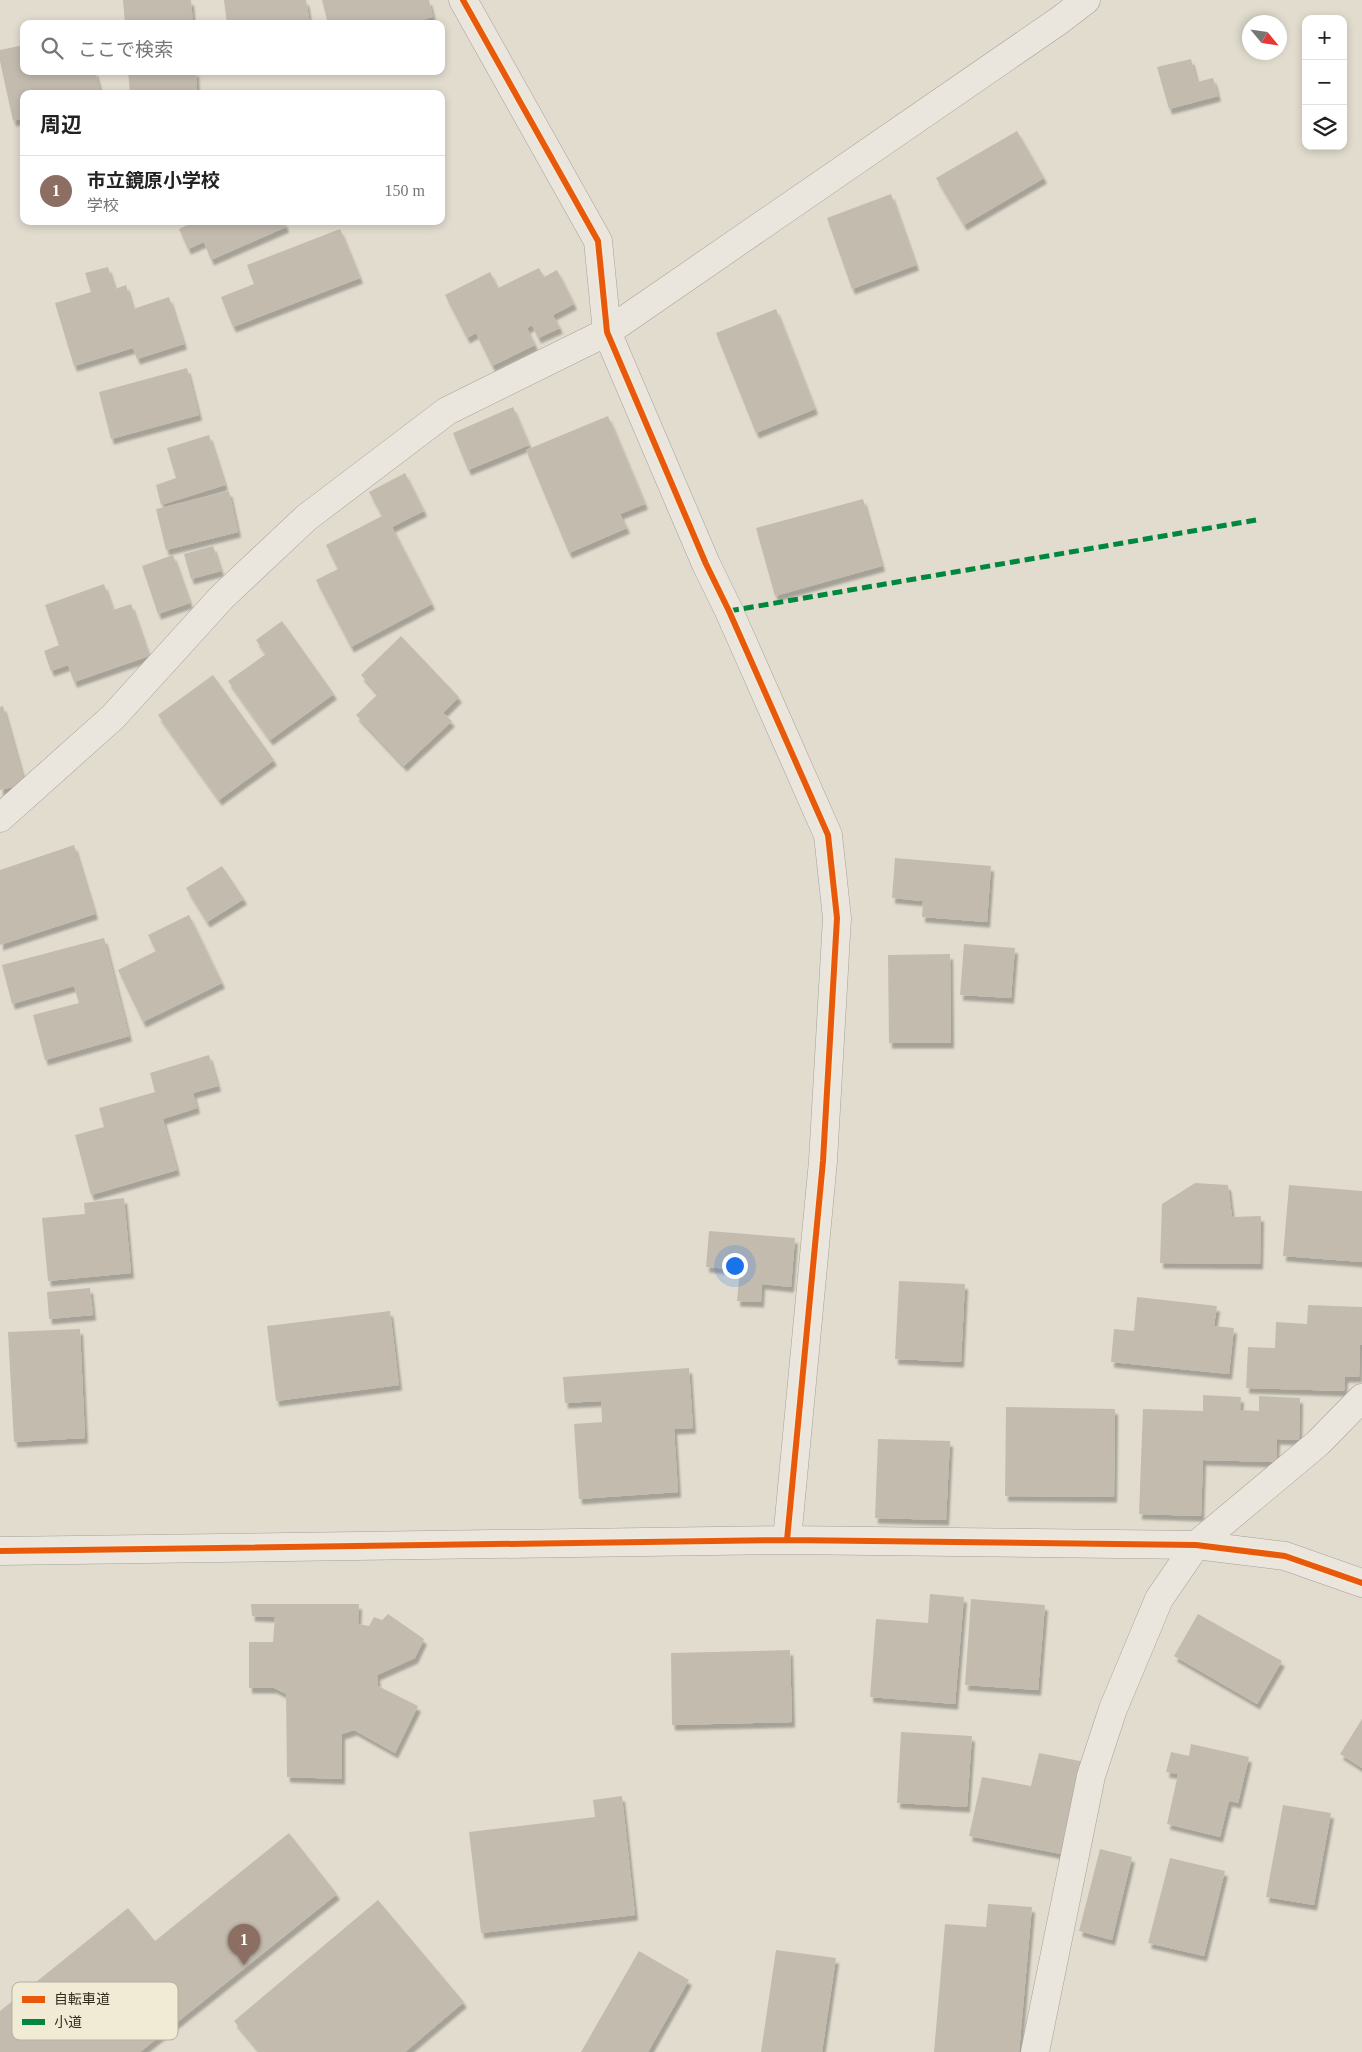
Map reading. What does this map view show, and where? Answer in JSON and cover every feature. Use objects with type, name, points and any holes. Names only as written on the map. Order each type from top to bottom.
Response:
[{"type":"street","points":[[463,0],[598,241],[607,332],[706,564],[730,611],[828,835],[837,918],[823,1161],[787,1540]]},
{"type":"street","points":[[0,818],[113,718],[222,597],[306,518],[447,411],[607,332],[834,177],[1086,0]]},
{"type":"street","points":[[1035,2052],[1091,1776],[1110,1717],[1159,1599],[1196,1546],[1318,1443],[1362,1398]]},
{"type":"street","points":[[0,1551],[787,1540],[1196,1546],[1285,1556],[1362,1583]]},
{"type":"building","points":[[123,0],[191,0],[193,20],[125,20]]},
{"type":"building","points":[[224,0],[306,0],[309,20],[226,20]]},
{"type":"building","points":[[322,0],[429,0],[433,17],[421,20],[327,20]]},
{"type":"building","points":[[20,46],[20,75],[96,75],[100,90],[20,90],[20,119],[13,121],[0,61],[0,50]]},
{"type":"building","points":[[1191,59],[1197,82],[1213,78],[1218,96],[1169,109],[1157,67]]},
{"type":"building","points":[[128,75],[196,75],[197,90],[130,90]]},
{"type":"building","points":[[1017,131],[1044,178],[964,225],[936,178]]},
{"type":"building","points":[[891,194],[916,265],[852,289],[827,218]]},
{"type":"building","points":[[187,225],[285,225],[286,227],[211,260],[204,242],[188,249],[179,229]]},
{"type":"building","points":[[340,229],[360,278],[233,327],[221,297],[254,284],[247,265]]},
{"type":"building","points":[[108,267],[115,289],[126,285],[133,309],[169,297],[184,344],[137,359],[133,348],[74,366],[55,303],[91,292],[85,273]]},
{"type":"building","points":[[539,268],[544,277],[557,270],[574,304],[553,315],[560,328],[538,338],[532,325],[527,328],[535,345],[492,366],[476,333],[467,338],[445,295],[490,272],[498,288]]},
{"type":"building","points":[[776,309],[815,409],[756,433],[716,333]]},
{"type":"building","points":[[187,368],[199,415],[111,439],[99,392]]},
{"type":"building","points":[[513,407],[529,445],[468,470],[453,433]]},
{"type":"building","points":[[608,416],[645,504],[620,514],[627,528],[569,553],[526,450]]},
{"type":"building","points":[[209,435],[225,485],[161,505],[156,485],[176,478],[167,448]]},
{"type":"building","points":[[405,473],[424,511],[392,527],[432,604],[351,647],[316,580],[338,569],[326,545],[382,516],[369,492]]},
{"type":"building","points":[[229,491],[238,532],[166,550],[156,509]]},
{"type":"building","points":[[863,499],[882,566],[775,596],[756,528]]},
{"type":"building","points":[[213,546],[221,571],[191,579],[184,554]]},
{"type":"building","points":[[173,555],[190,603],[158,614],[142,566]]},
{"type":"building","points":[[104,584],[113,610],[131,604],[149,656],[74,682],[68,665],[51,671],[44,651],[59,645],[45,605]]},
{"type":"building","points":[[282,621],[334,694],[270,740],[228,681],[266,654],[256,640]]},
{"type":"building","points":[[401,636],[459,697],[443,713],[452,721],[404,766],[356,715],[378,694],[361,675]]},
{"type":"building","points":[[213,675],[274,760],[219,800],[158,715]]},
{"type":"building","points":[[3,706],[25,784],[0,790],[0,707]]},
{"type":"building","points":[[74,845],[95,914],[0,945],[0,870]]},
{"type":"building","points":[[895,858],[991,866],[987,922],[922,917],[923,901],[892,898]]},
{"type":"building","points":[[222,866],[244,899],[207,922],[186,888]]},
{"type":"building","points":[[189,915],[222,983],[143,1022],[118,970],[156,951],[148,935]]},
{"type":"building","points":[[104,938],[129,1036],[45,1060],[33,1015],[79,1003],[74,986],[12,1004],[2,965]]},
{"type":"building","points":[[964,944],[1015,948],[1011,998],[960,995]]},
{"type":"building","points":[[950,954],[951,1043],[889,1043],[888,955]]},
{"type":"building","points":[[209,1055],[218,1086],[193,1093],[197,1108],[163,1119],[177,1170],[91,1195],[75,1135],[104,1127],[99,1108],[155,1092],[150,1073]]},
{"type":"building","points":[[1195,1183],[1228,1185],[1232,1217],[1261,1216],[1260,1264],[1160,1263],[1162,1204]]},
{"type":"building","points":[[1289,1185],[1362,1191],[1362,1262],[1283,1256]]},
{"type":"building","points":[[124,1198],[131,1273],[48,1281],[42,1218],[85,1214],[84,1203]]},
{"type":"building","points":[[709,1231],[795,1238],[791,1287],[762,1284],[761,1302],[737,1301],[740,1270],[706,1267]]},
{"type":"building","points":[[899,1281],[965,1284],[961,1362],[895,1359]]},
{"type":"building","points":[[90,1288],[93,1315],[49,1319],[47,1292]]},
{"type":"building","points":[[1137,1297],[1217,1306],[1214,1326],[1234,1328],[1229,1374],[1111,1362],[1114,1329],[1134,1331]]},
{"type":"building","points":[[1308,1305],[1362,1307],[1362,1345],[1360,1345],[1359,1377],[1345,1377],[1344,1391],[1246,1388],[1248,1347],[1275,1348],[1276,1322],[1307,1324]]},
{"type":"building","points":[[390,1311],[399,1385],[276,1401],[267,1326]]},
{"type":"building","points":[[80,1329],[85,1438],[14,1442],[8,1332]]},
{"type":"building","points":[[689,1368],[693,1428],[674,1429],[678,1492],[579,1499],[574,1424],[602,1422],[601,1401],[565,1403],[563,1377]]},
{"type":"building","points":[[1203,1395],[1241,1397],[1240,1410],[1259,1411],[1259,1396],[1300,1398],[1299,1440],[1277,1439],[1276,1462],[1203,1460],[1201,1516],[1139,1514],[1143,1409],[1203,1411]]},
{"type":"building","points":[[1006,1407],[1115,1409],[1114,1497],[1005,1496]]},
{"type":"building","points":[[878,1439],[950,1441],[946,1520],[875,1518]]},
{"type":"building","points":[[930,1594],[964,1597],[955,1704],[870,1697],[876,1619],[928,1623]]},
{"type":"building","points":[[971,1599],[1045,1605],[1038,1690],[965,1685]]},
{"type":"building","points":[[251,1604],[359,1604],[358,1624],[369,1626],[374,1617],[382,1620],[388,1614],[424,1639],[415,1658],[377,1675],[378,1686],[418,1706],[395,1753],[354,1730],[342,1734],[342,1779],[287,1777],[286,1694],[274,1688],[249,1688],[249,1642],[273,1642],[275,1617],[252,1616]]},
{"type":"building","points":[[1198,1614],[1282,1661],[1257,1704],[1174,1656]]},
{"type":"building","points":[[790,1650],[792,1722],[672,1725],[671,1653]]},
{"type":"building","points":[[1362,1719],[1362,1768],[1340,1754]]},
{"type":"building","points":[[901,1732],[972,1736],[967,1807],[897,1803]]},
{"type":"building","points":[[1191,1744],[1249,1757],[1238,1803],[1229,1801],[1220,1837],[1167,1824],[1178,1774],[1166,1772],[1171,1752],[1189,1756]]},
{"type":"building","points":[[1039,1753],[1085,1762],[1066,1855],[969,1836],[982,1777],[1031,1786]]},
{"type":"building","points":[[622,1796],[635,1915],[481,1933],[469,1832],[595,1817],[593,1800]]},
{"type":"building","points":[[1283,1805],[1331,1813],[1314,1905],[1266,1897]]},
{"type":"building","points":[[289,1833],[337,1894],[178,2022],[178,1982],[36,1982],[128,1908],[155,1941]]},
{"type":"building","points":[[1100,1849],[1132,1857],[1112,1940],[1079,1931]]},
{"type":"building","points":[[1170,1858],[1225,1871],[1204,1956],[1148,1943]]},
{"type":"building","points":[[378,1900],[464,2002],[405,2052],[260,2052],[234,2021]]},
{"type":"building","points":[[988,1904],[1032,1907],[1019,2052],[934,2052],[945,1924],[986,1927]]},
{"type":"building","points":[[776,1950],[836,1958],[822,2052],[761,2052]]},
{"type":"building","points":[[639,1951],[689,1980],[648,2052],[581,2052]]},
{"type":"building","points":[[12,2001],[12,2040],[155,2040],[140,2052],[0,2052],[0,2011]]},
{"type":"marked path","points":[[729,611],[1256,520]]},
{"type":"cycle path","points":[[463,0],[598,241],[607,332],[706,564],[729,611],[828,835],[837,918],[823,1161],[787,1540]]},
{"type":"cycle path","points":[[0,1551],[787,1540],[1196,1545],[1285,1556],[1362,1583]]},
{"type":"place","name":"市立鏡原小学校","points":[[244,1965]]}]
